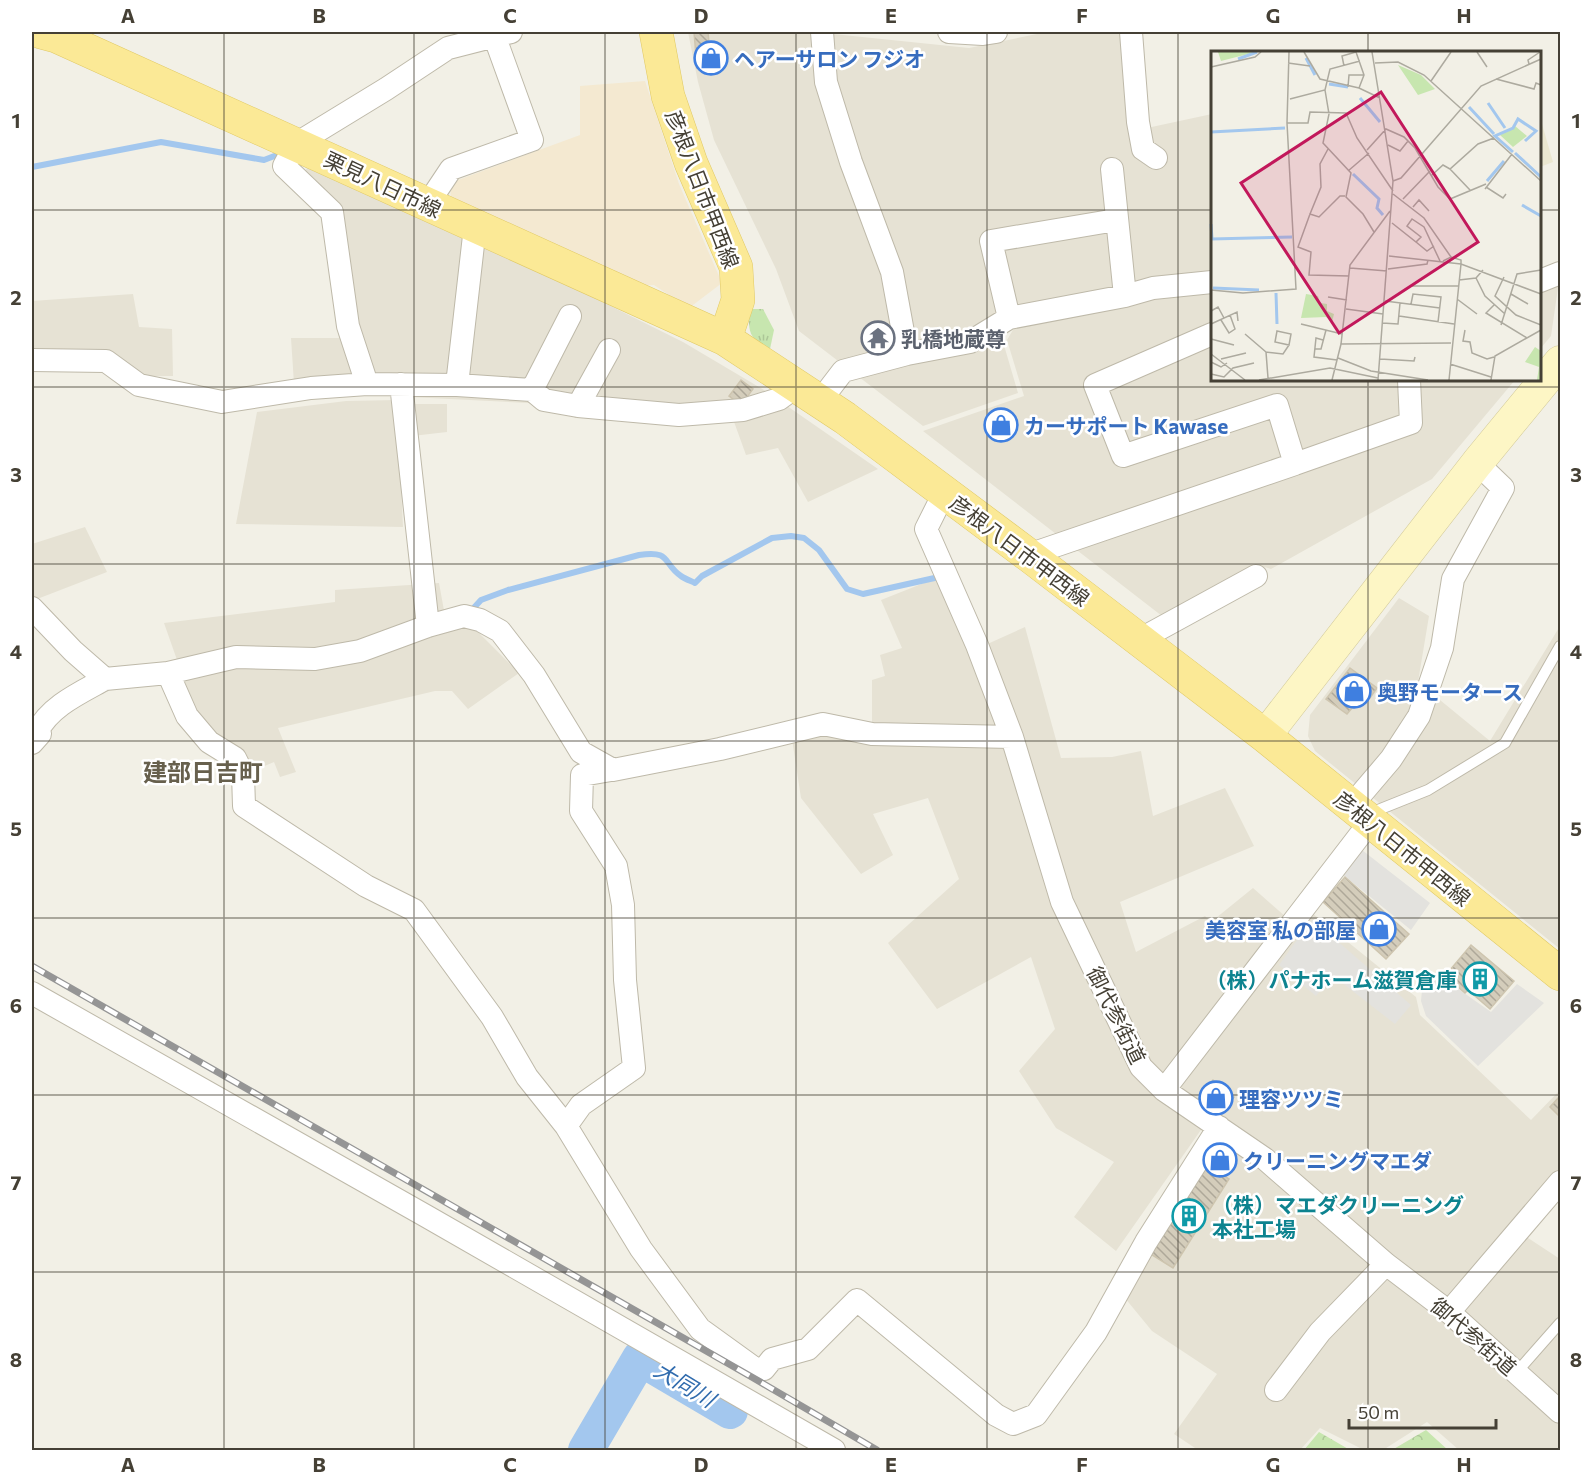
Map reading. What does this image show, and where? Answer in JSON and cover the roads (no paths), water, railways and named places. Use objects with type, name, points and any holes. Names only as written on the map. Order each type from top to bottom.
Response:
[{"type":"main road","name":"栗見八日市線","points":[[42,32],[56,36],[725,339]]},
{"type":"main road","name":"彦根八日市甲西線","points":[[656,32],[668,96],[691,164],[736,267],[738,300],[725,339],[845,418],[1031,557],[1264,736],[1560,974]]},
{"type":"street","points":[[32,42],[42,32]]},
{"type":"street","points":[[822,32],[826,82],[851,162],[892,272],[907,354]]},
{"type":"street","points":[[949,32],[984,34],[996,32]]},
{"type":"street","points":[[1131,32],[1138,122],[1143,149],[1156,158]]},
{"type":"street","points":[[367,384],[348,326],[332,212],[284,166],[296,144],[448,48],[503,33],[532,140],[452,169],[427,205]]},
{"type":"street","points":[[1112,169],[1125,296]]},
{"type":"street","points":[[1010,318],[991,242],[1116,220]]},
{"type":"street","points":[[457,385],[475,227]]},
{"type":"street","points":[[1541,280],[1560,273]]},
{"type":"street","points":[[32,360],[106,361],[138,385],[222,402],[311,388],[367,384],[457,385],[532,390],[544,400],[578,406],[679,415],[743,410],[779,399],[808,394],[843,371],[907,354],[970,342],[1010,318],[1125,296],[1153,288],[1211,282]]},
{"type":"street","points":[[532,390],[570,316]]},
{"type":"street","points":[[1211,334],[1095,385],[1123,456],[1277,405],[1295,464]]},
{"type":"street","points":[[578,406],[609,350]]},
{"type":"street","points":[[1541,381],[1553,365]]},
{"type":"street","points":[[1031,557],[1040,551],[1411,423],[1409,381]]},
{"type":"street","points":[[1264,736],[1541,381]]},
{"type":"street","points":[[401,384],[428,626]]},
{"type":"street","points":[[1164,1090],[1360,814],[1391,759],[1419,716],[1442,648],[1453,579],[1503,488],[1478,463]]},
{"type":"street","name":"御代参街道","points":[[944,493],[926,530],[977,645],[1012,737],[1062,902],[1141,1067],[1164,1090],[1265,1159],[1386,1264],[1449,1312],[1560,1412]]},
{"type":"street","points":[[1139,640],[1256,576]]},
{"type":"street","points":[[32,609],[73,651],[105,679]]},
{"type":"street","points":[[32,743],[40,734],[37,732],[43,720],[53,710],[105,679],[168,673],[236,657],[315,659],[360,651],[428,626],[464,616],[480,620],[500,631],[534,675],[581,752],[611,770]]},
{"type":"street","points":[[168,673],[187,716],[209,742],[235,759],[243,774],[244,806],[366,886],[414,910],[492,1017],[527,1077],[566,1126],[641,1249],[700,1329],[754,1368],[764,1369],[772,1359],[808,1349],[856,1300],[996,1415],[1013,1424],[1036,1415],[1096,1332],[1146,1242],[1219,1127]]},
{"type":"street","points":[[566,1126],[581,1105],[634,1068],[625,980],[623,905],[616,866],[581,811],[582,776],[720,749],[823,724],[872,734],[1012,737]]},
{"type":"street","points":[[32,993],[834,1450]]},
{"type":"street","points":[[1449,1312],[1560,1182]]},
{"type":"street","points":[[1276,1390],[1320,1332],[1386,1264]]},
{"type":"lane","points":[[1360,814],[1378,810],[1428,790],[1505,743],[1560,646]]},
{"type":"lane","points":[[1516,1373],[1560,1323]]},
{"type":"waterway","points":[[32,167],[161,142],[264,160],[277,155]]},
{"type":"waterway","points":[[470,612],[481,600],[508,590],[639,555],[662,556],[681,576],[695,583],[702,576],[772,538],[791,536],[804,538],[819,550],[847,589],[863,594],[939,577]]},
{"type":"waterway","name":"大同川","points":[[586,1450],[640,1358],[730,1411]]},
{"type":"railway","points":[[32,966],[877,1450]]},
{"type":"place","name":"ヘアーサロン フジオ","points":[[711,58]]},
{"type":"place","name":"乳橋地蔵尊","points":[[878,338]]},
{"type":"place","name":"カーサポート Kawase","points":[[1001,425]]},
{"type":"place","name":"奥野モータース","points":[[1354,691]]},
{"type":"place","name":"美容室 私の部屋","points":[[1379,929]]},
{"type":"place","name":"（株）パナホーム滋賀倉庫","points":[[1480,979]]},
{"type":"place","name":"理容ツツミ","points":[[1216,1098]]},
{"type":"place","name":"クリーニングマエダ","points":[[1220,1160]]},
{"type":"place","name":"（株）マエダクリーニング 本社工場","points":[[1189,1216]]},
{"type":"district","name":"建部日吉町","points":[[203,771]]}]
